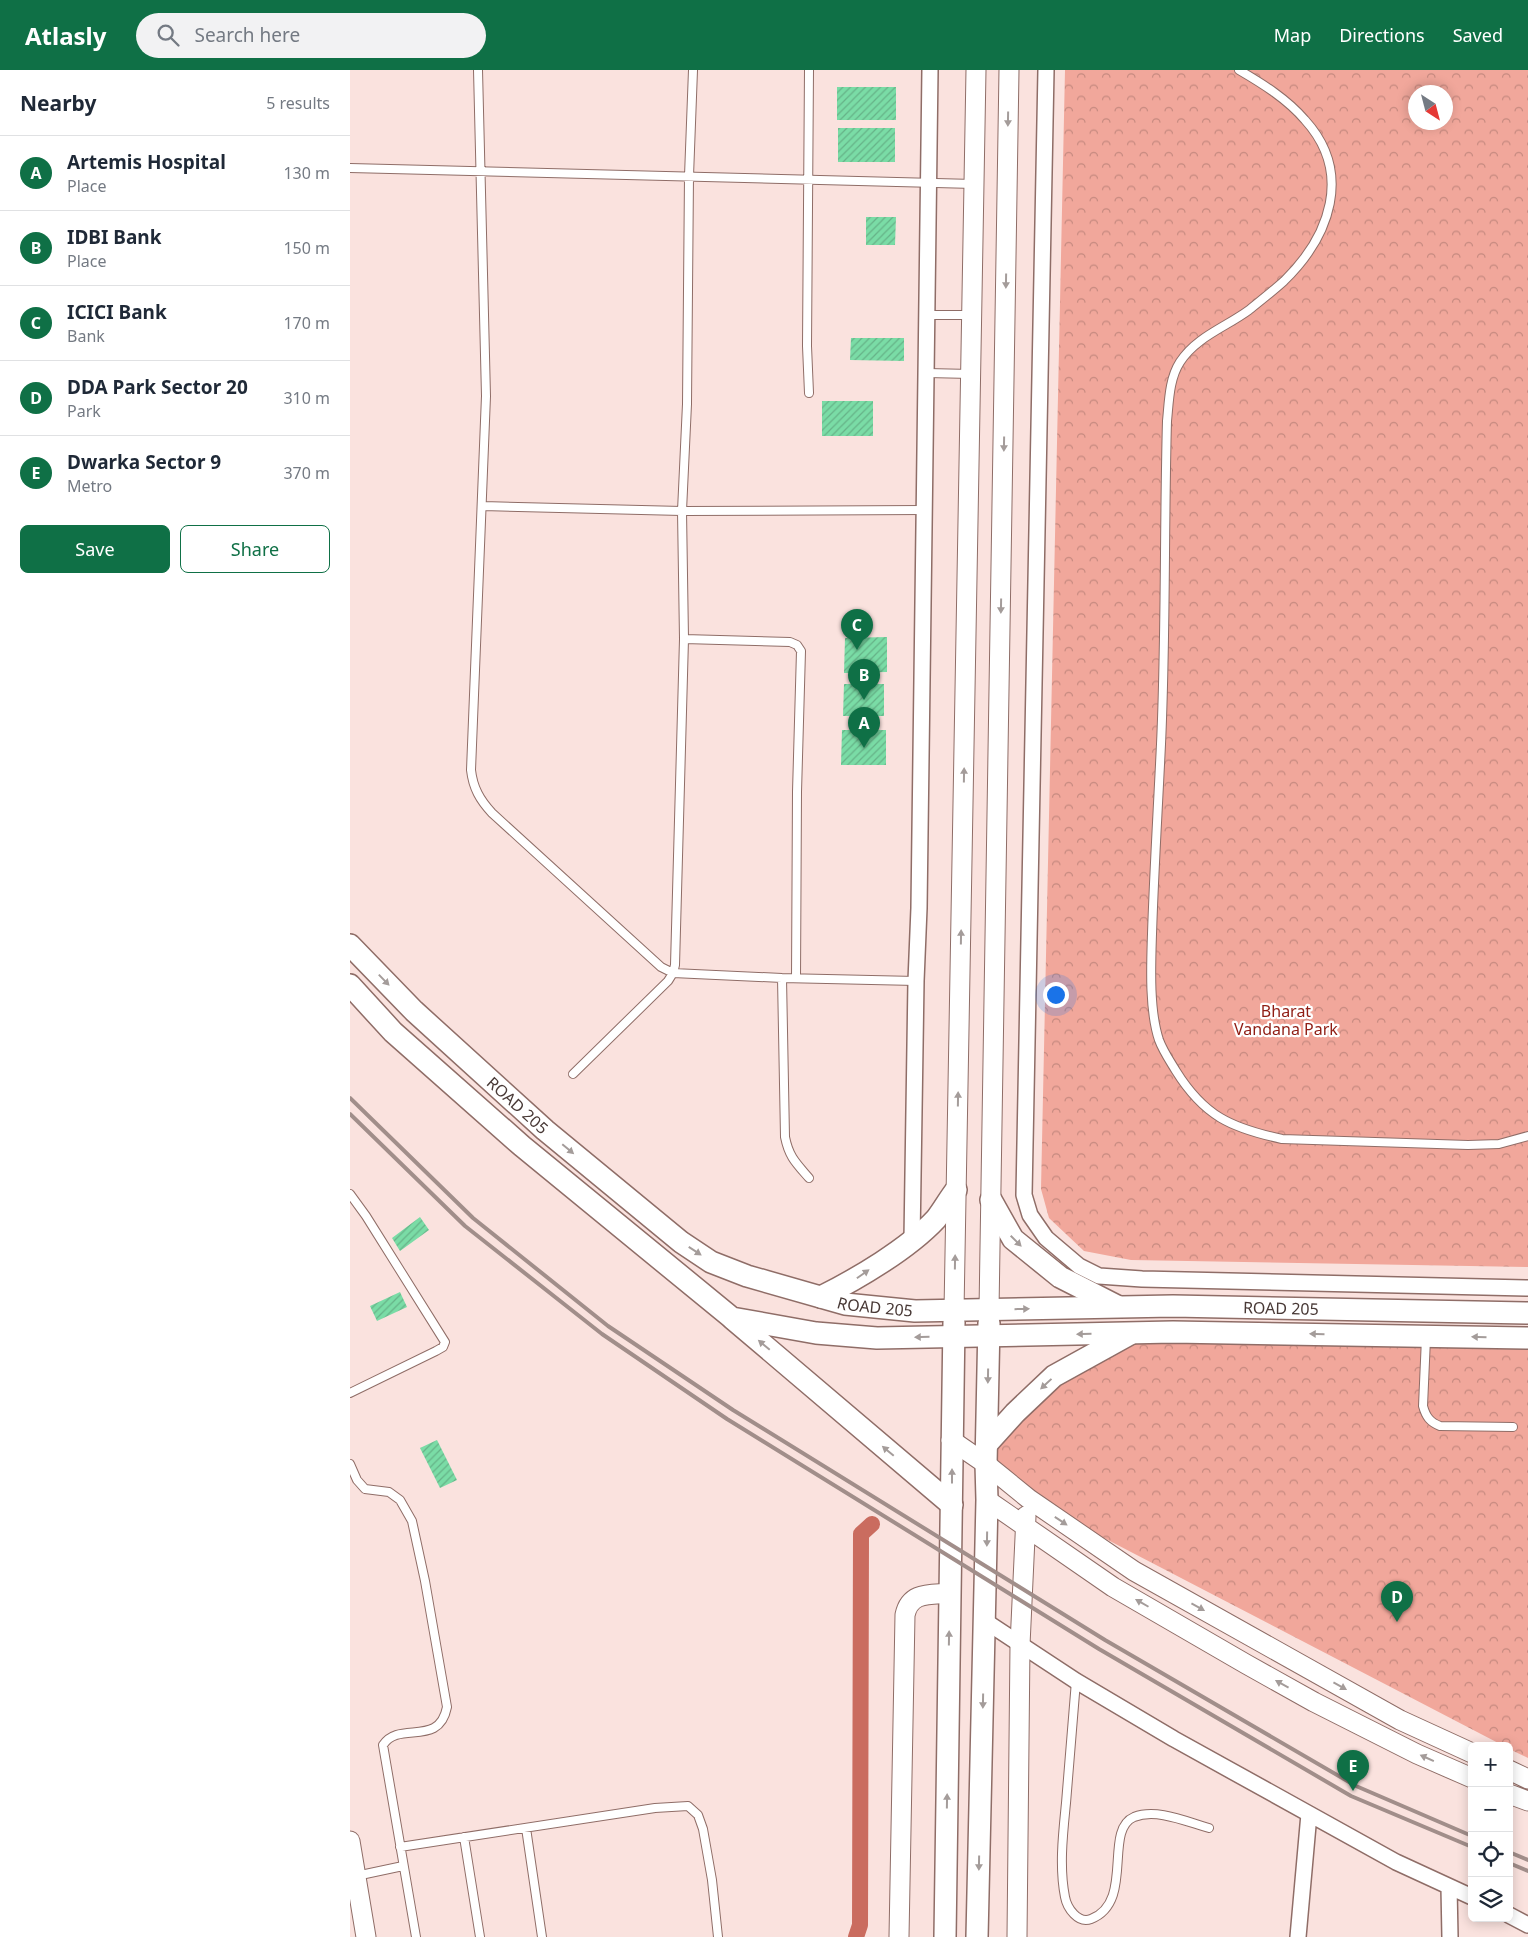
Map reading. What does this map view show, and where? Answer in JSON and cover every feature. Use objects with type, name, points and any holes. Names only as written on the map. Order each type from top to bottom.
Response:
[{"type":"main road","name":"ROAD 205","points":[[350,945],[414,1011],[545,1130],[681,1242],[711,1262],[747,1276],[845,1304],[915,1312],[1192,1306],[1528,1313]]},
{"type":"main road","name":"ROAD 205","points":[[350,985],[393,1032],[522,1146],[732,1318],[816,1333],[876,1338],[1133,1332],[1528,1338]]},
{"type":"main road","points":[[821,1297],[855,1280],[912,1240],[936,1218],[956,1190]]},
{"type":"main road","points":[[991,1200],[1012,1239],[1060,1277],[1119,1307]]},
{"type":"main road","points":[[977,1937],[985,1622],[989,1310]]},
{"type":"main road","points":[[945,1937],[954,1311]]},
{"type":"main road","points":[[732,1318],[952,1505]]},
{"type":"main road","points":[[986,1454],[1015,1413],[1054,1376],[1133,1332]]},
{"type":"street","points":[[912,1240],[919,908],[930,70]]},
{"type":"street","points":[[954,1311],[976,70]]},
{"type":"street","points":[[989,1310],[1009,70]]},
{"type":"street","points":[[1046,70],[1024,1195],[1030,1215],[1046,1238],[1079,1266],[1099,1276],[1142,1279],[1528,1288]]},
{"type":"street","points":[[951,1440],[986,1454],[1029,1499],[1134,1571],[1400,1720],[1468,1751]]},
{"type":"street","points":[[1017,1937],[1020,1645],[1025,1526],[1029,1499]]},
{"type":"street","points":[[987,1500],[1114,1587],[1246,1664],[1314,1702],[1417,1754],[1468,1776]]},
{"type":"street","points":[[899,1937],[906,1607],[911,1600],[920,1596],[950,1593]]},
{"type":"street","points":[[985,1622],[1076,1681],[1174,1740],[1396,1862],[1468,1896]]},
{"type":"street","points":[[1513,1772],[1528,1779]]},
{"type":"street","points":[[1513,1796],[1528,1802]]},
{"type":"street","points":[[1298,1937],[1309,1814]]},
{"type":"street","points":[[350,1841],[366,1937]]},
{"type":"street","points":[[1449,1887],[1450,1937]]},
{"type":"street","points":[[1513,1917],[1528,1925]]},
{"type":"lane","points":[[478,70],[486,396],[471,770],[473,783],[482,803],[661,967],[673,973],[916,981]]},
{"type":"lane","points":[[574,1074],[673,973],[684,639],[682,511],[687,404],[693,70]]},
{"type":"lane","points":[[809,70],[807,346],[809,393]]},
{"type":"lane","points":[[1239,70],[1285,100],[1306,120],[1324,150],[1331,171],[1332,194],[1326,220],[1307,254],[1284,281],[1248,311],[1193,346],[1179,363],[1171,384],[1167,421],[1162,720],[1151,974],[1155,1021],[1159,1040],[1184,1083],[1197,1099],[1212,1113],[1231,1125],[1255,1133],[1282,1139],[1468,1145],[1498,1144],[1528,1136]]},
{"type":"lane","points":[[350,168],[974,184]]},
{"type":"lane","points":[[928,316],[972,315]]},
{"type":"lane","points":[[927,373],[971,374]]},
{"type":"lane","points":[[482,506],[682,511],[925,510]]},
{"type":"lane","points":[[684,639],[790,642],[797,645],[801,651],[797,792],[796,978]]},
{"type":"lane","points":[[782,978],[785,1137],[788,1152],[809,1178]]},
{"type":"lane","points":[[350,1194],[366,1216],[445,1342],[443,1347],[436,1351],[350,1393]]},
{"type":"lane","points":[[1426,1336],[1423,1406],[1426,1416],[1431,1423],[1440,1426],[1513,1427]]},
{"type":"lane","points":[[350,1464],[357,1480],[364,1489],[389,1492],[400,1500],[412,1521],[425,1581],[446,1707],[445,1716],[434,1728],[423,1732],[392,1736],[383,1745],[416,1937]]},
{"type":"lane","points":[[1076,1681],[1064,1822],[1063,1866],[1065,1899],[1072,1912],[1080,1919],[1089,1920],[1099,1914],[1110,1901],[1116,1885],[1119,1840],[1124,1825],[1134,1817],[1162,1815],[1208,1828]]},
{"type":"lane","points":[[400,1847],[655,1808],[679,1805],[688,1806],[698,1815],[702,1829],[712,1880],[718,1937]]},
{"type":"lane","points":[[526,1828],[542,1937]]},
{"type":"lane","points":[[464,1837],[480,1937]]},
{"type":"lane","points":[[355,1876],[403,1866]]},
{"type":"green space","name":"Bharat Vandana Park","points":[[1065,70],[1528,70],[1528,1267],[1131,1260],[1084,1251],[1049,1218],[1041,1189]]},
{"type":"green space","points":[[1133,1332],[1528,1346],[1528,1758],[1513,1751],[1513,1742],[1496,1742],[1029,1499],[986,1464],[1015,1413]]},
{"type":"building","points":[[837,87],[896,87],[896,120],[837,120]]},
{"type":"building","points":[[838,128],[895,128],[895,162],[838,162]]},
{"type":"building","points":[[866,217],[896,217],[895,245],[866,245]]},
{"type":"building","points":[[851,338],[904,338],[904,361],[850,360]]},
{"type":"building","points":[[822,401],[873,401],[873,436],[822,436]]},
{"type":"building","points":[[887,637],[887,672],[844,673],[845,638]]},
{"type":"building","points":[[844,684],[884,684],[884,716],[843,716]]},
{"type":"building","points":[[842,730],[886,730],[886,765],[841,765]]},
{"type":"building","points":[[420,1217],[429,1230],[400,1251],[392,1238]]},
{"type":"building","points":[[400,1292],[407,1307],[377,1321],[370,1306]]},
{"type":"building","points":[[437,1440],[457,1480],[440,1488],[420,1448]]},
{"type":"waterway","points":[[856,1937],[860,1925],[861,1534],[872,1524]]},
{"type":"railway","points":[[350,1098],[473,1218],[608,1326],[733,1410],[1105,1640],[1356,1786],[1468,1834]]},
{"type":"railway","points":[[350,1114],[465,1226],[602,1334],[727,1419],[1099,1649],[1351,1796],[1468,1845]]},
{"type":"railway","points":[[1513,1854],[1528,1860]]},
{"type":"railway","points":[[1513,1865],[1528,1871]]},
{"type":"place","name":"ICICI Bank","points":[[857,650]]},
{"type":"place","name":"IDBI Bank","points":[[864,700]]},
{"type":"place","name":"Artemis Hospital","points":[[864,748]]},
{"type":"place","name":"DDA Park Sector 20","points":[[1397,1622]]},
{"type":"place","name":"Dwarka Sector 9","points":[[1353,1791]]}]
